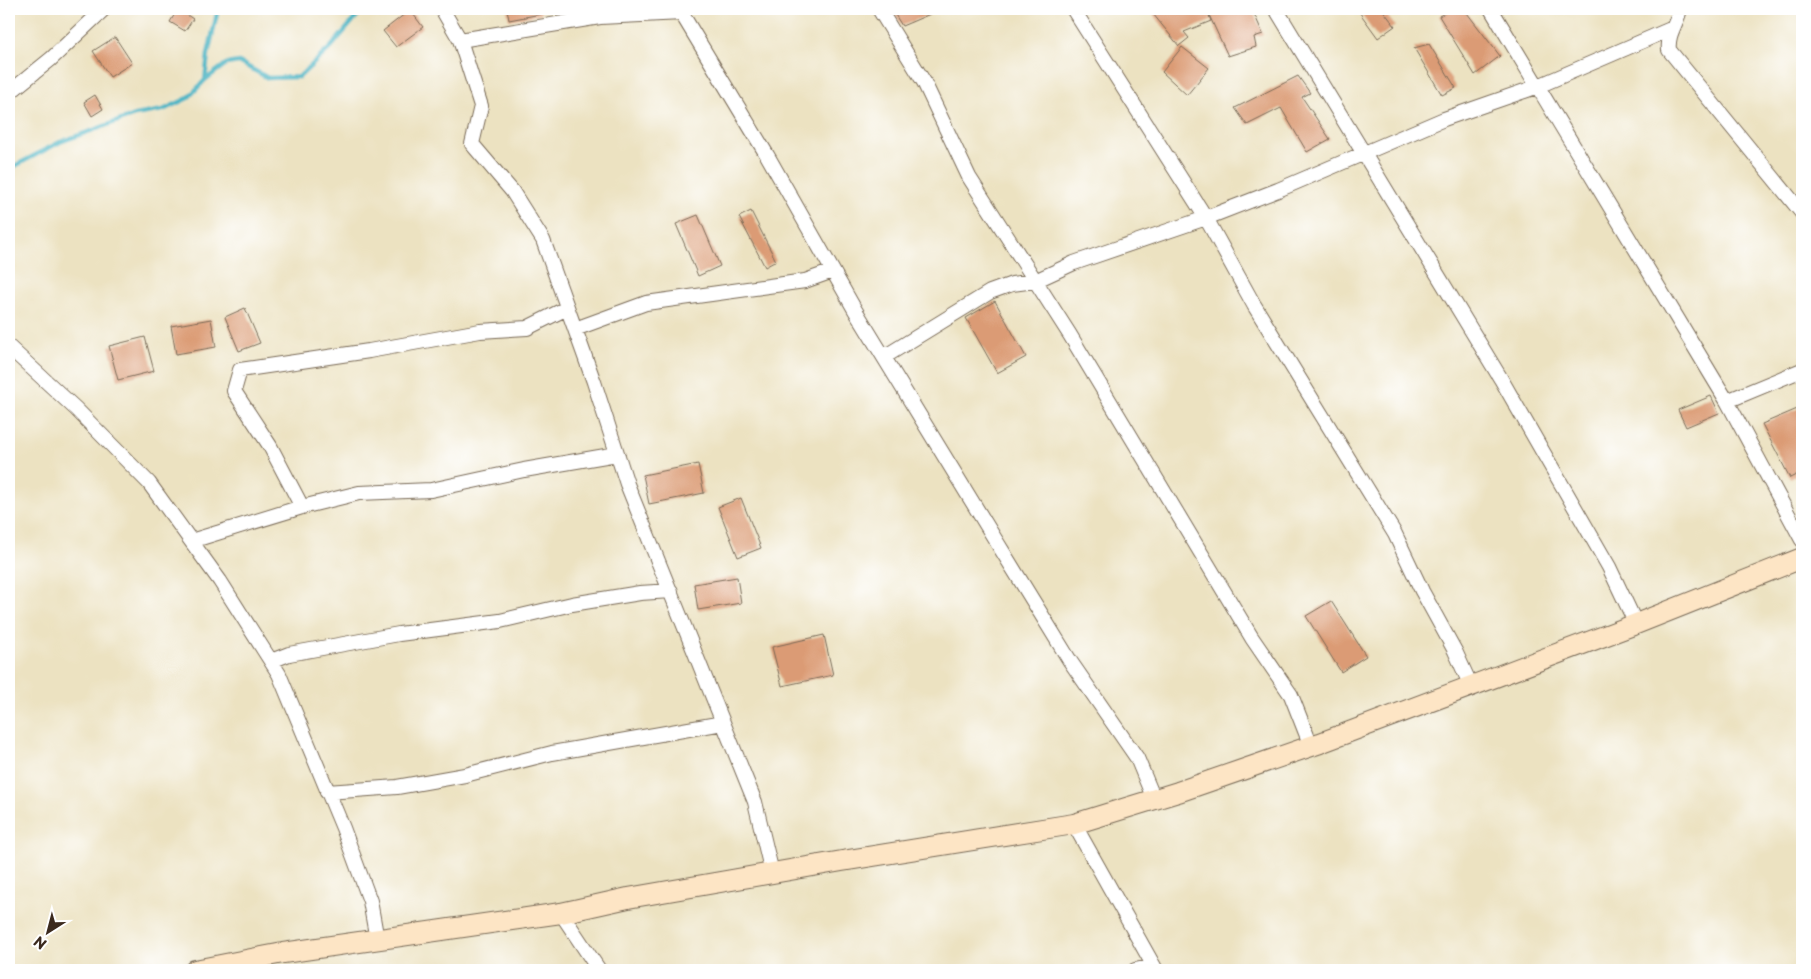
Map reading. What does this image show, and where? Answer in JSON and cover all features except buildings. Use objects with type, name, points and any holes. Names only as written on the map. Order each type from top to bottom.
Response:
[{"type":"street","points":[[9,93],[51,59],[104,9]]},
{"type":"street","points":[[442,9],[460,40],[481,106],[472,144],[512,191],[543,240],[568,308],[627,484],[755,802],[772,873]]},
{"type":"street","points":[[879,9],[924,82],[970,177],[1223,585],[1252,638],[1291,695],[1311,746]]},
{"type":"street","points":[[1073,9],[1206,218],[1254,305],[1395,534],[1471,686]]},
{"type":"street","points":[[1276,9],[1330,94],[1363,153],[1398,207],[1501,379],[1608,567],[1636,624]]},
{"type":"street","points":[[1491,9],[1536,87],[1578,152],[1727,401],[1802,540]]},
{"type":"street","points":[[1680,9],[1668,40],[1669,50],[1676,61],[1802,213]]},
{"type":"street","points":[[460,40],[600,17],[680,11],[884,357],[1070,661],[1137,758],[1154,800]]},
{"type":"street","points":[[884,357],[990,292],[1012,284],[1035,281],[1074,263],[1206,218],[1278,190],[1444,119],[1536,87],[1673,28]]},
{"type":"street","points":[[575,329],[646,303],[805,281],[833,271]]},
{"type":"street","points":[[302,507],[270,446],[234,391],[240,370],[369,351],[480,331],[527,328],[568,308]]},
{"type":"street","points":[[9,347],[76,409],[149,482],[220,581],[271,661],[279,674],[370,901],[377,940]]},
{"type":"street","points":[[1727,401],[1802,370]]},
{"type":"street","points":[[191,541],[302,507],[359,493],[431,490],[524,470],[617,454]]},
{"type":"street","points":[[195,970],[250,965],[377,940],[561,913],[628,898],[772,873],[1074,824],[1154,800],[1311,746],[1636,624],[1802,558]]},
{"type":"street","points":[[271,661],[290,654],[399,634],[500,621],[572,604],[640,593],[671,591]]},
{"type":"street","points":[[327,792],[397,787],[465,775],[552,753],[723,724]]},
{"type":"street","points":[[1074,824],[1155,968],[1135,970]]},
{"type":"street","points":[[561,913],[599,970]]},
{"type":"waterway","points":[[205,80],[208,54],[218,9]]},
{"type":"waterway","points":[[9,169],[60,142],[135,115],[163,110],[188,98],[205,80],[226,64],[239,62],[268,78],[299,77],[331,47],[363,9]]}]
